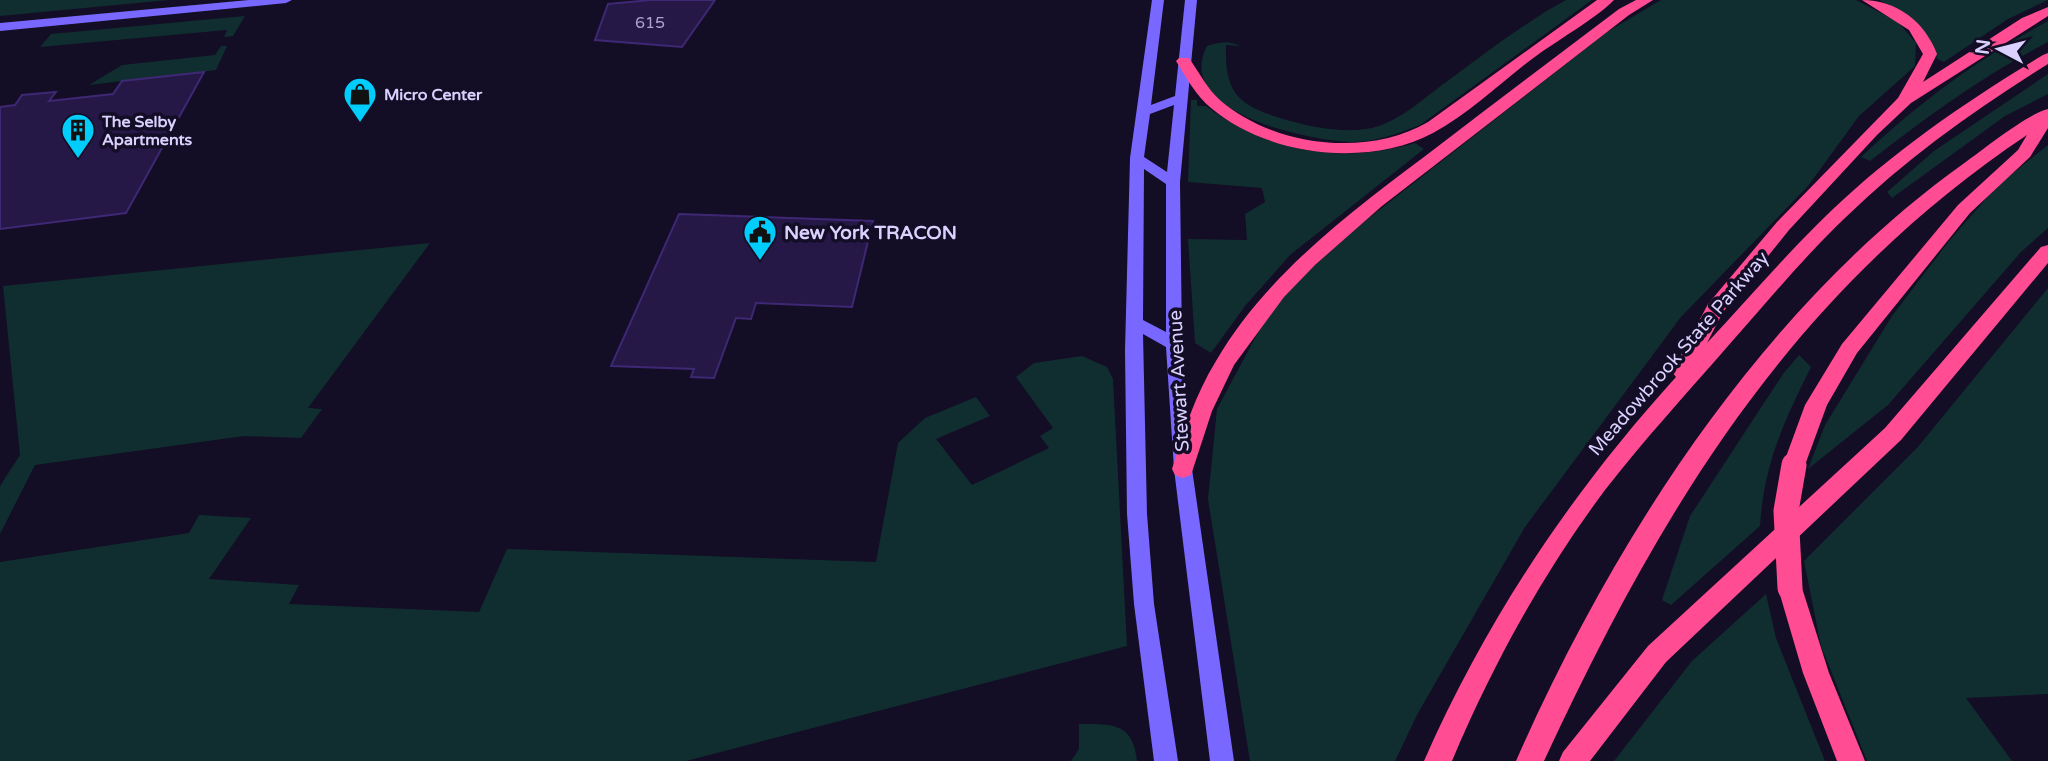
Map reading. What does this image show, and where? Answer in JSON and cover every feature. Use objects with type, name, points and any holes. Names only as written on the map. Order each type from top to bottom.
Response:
[{"type":"highway","points":[[1184,61],[1217,106],[1258,130],[1303,143],[1340,147],[1374,146],[1425,131],[1575,19],[1607,0]]},
{"type":"highway","points":[[1183,469],[1204,404],[1229,360],[1274,295],[1305,261],[1394,188],[1624,12],[1646,0]]},
{"type":"highway","points":[[1869,0],[1904,18],[1926,39],[1930,54],[1905,100]]},
{"type":"highway","points":[[1668,399],[1715,309],[1783,226],[1871,132],[1905,100],[2048,11]]},
{"type":"highway","name":"Meadowbrook State Parkway","points":[[1438,761],[1510,619],[1580,508],[1668,399],[1813,238],[1869,186],[1923,142],[2009,81],[2048,58]]},
{"type":"highway","points":[[1851,761],[1816,673],[1790,588],[1786,501],[1794,465],[1816,405],[1850,349],[1964,209],[2024,153],[2048,115]]},
{"type":"highway","points":[[1530,761],[1574,668],[1642,544],[1708,442],[1773,356],[1839,281],[1901,220],[2000,146],[2048,115]]},
{"type":"highway","points":[[1573,761],[1657,654],[1893,434],[2048,251]]},
{"type":"main road","points":[[0,27],[286,0]]},
{"type":"main road","points":[[1158,0],[1137,158],[1134,350],[1137,514],[1144,604],[1166,761]]},
{"type":"main road","name":"Stewart Avenue","points":[[1191,0],[1173,182],[1174,344],[1183,469],[1222,761]]},
{"type":"main road","points":[[1142,112],[1180,99]]},
{"type":"main road","points":[[1137,158],[1173,182]]},
{"type":"main road","points":[[1134,321],[1174,344]]},
{"type":"main road","points":[[1134,350],[1174,344]]},
{"type":"green space","points":[[0,0],[169,0],[0,16]]},
{"type":"green space","points":[[1566,0],[1592,0],[1420,125],[1370,140],[1352,142],[1307,136],[1251,119],[1227,106],[1209,89],[1201,69],[1207,46],[1224,42],[1236,44],[1240,46],[1226,45],[1227,72],[1234,91],[1249,105],[1274,116],[1312,126],[1340,130],[1367,129],[1387,123],[1404,113],[1518,30]]},
{"type":"green space","points":[[1661,0],[1856,0],[1898,22],[1916,43],[1915,66],[1859,116],[1808,186],[1681,317],[1525,527],[1418,713],[1395,761],[1250,761],[1208,499],[1217,409],[1263,323],[1295,283],[1360,225],[1607,32]]},
{"type":"green space","points":[[1879,0],[2048,0],[2008,19],[1944,62],[1937,59],[1929,38],[1916,23]]},
{"type":"green space","points":[[245,16],[233,36],[224,37],[227,30],[40,47],[51,34]]},
{"type":"green space","points":[[2048,21],[2048,42],[1956,97],[1870,161],[1861,157],[1950,83]]},
{"type":"green space","points":[[221,46],[227,46],[216,70],[89,85],[122,65],[215,55]]},
{"type":"green space","points":[[2048,74],[2048,94],[2005,116],[1892,198],[1887,192],[1934,151]]},
{"type":"green space","points":[[1191,100],[1197,100],[1197,106],[1206,106],[1254,134],[1306,150],[1360,153],[1415,143],[1424,149],[1290,255],[1245,306],[1211,353],[1195,343],[1188,239],[1247,240],[1245,214],[1265,202],[1262,188],[1188,182]]},
{"type":"green space","points":[[2048,145],[2048,228],[2021,252],[1888,405],[1808,469],[1825,425],[1892,316],[1949,241],[1998,185]]},
{"type":"green space","points":[[430,243],[308,408],[322,409],[301,438],[244,436],[35,465],[0,534],[0,486],[20,455],[3,286]]},
{"type":"green space","points":[[2048,288],[2048,694],[1966,698],[2012,761],[1867,761],[1821,646],[1804,561],[1917,448]]},
{"type":"green space","points":[[1799,355],[1811,367],[1777,443],[1766,482],[1760,526],[1671,605],[1662,600],[1690,516],[1783,374]]},
{"type":"green space","points":[[1082,356],[1107,367],[1113,379],[1127,646],[686,761],[0,761],[0,562],[189,533],[199,515],[251,518],[209,579],[299,585],[289,604],[479,612],[507,549],[876,562],[898,443],[925,418],[976,397],[990,416],[936,439],[972,485],[1049,448],[1040,436],[1053,428],[1016,377],[1034,363]]},
{"type":"green space","points":[[1766,594],[1776,638],[1825,761],[1614,761],[1692,661]]},
{"type":"green space","points":[[1079,724],[1111,725],[1126,732],[1135,748],[1137,761],[1071,761],[1079,749]]},
{"type":"building","points":[[651,0],[715,0],[682,47],[595,40],[608,4]]},
{"type":"building","name":"The Selby Apartments","points":[[204,72],[126,213],[0,229],[0,107],[15,105],[22,95],[56,92],[49,101],[113,94],[122,81]]},
{"type":"building","name":"New York TRACON","points":[[679,214],[873,221],[852,307],[756,303],[751,319],[736,318],[714,378],[691,377],[694,369],[611,366]]},
{"type":"place","name":"Micro Center","points":[[360,124]]},
{"type":"place","name":"The Selby Apartments","points":[[78,160]]},
{"type":"place","name":"New York TRACON","points":[[760,262]]}]
